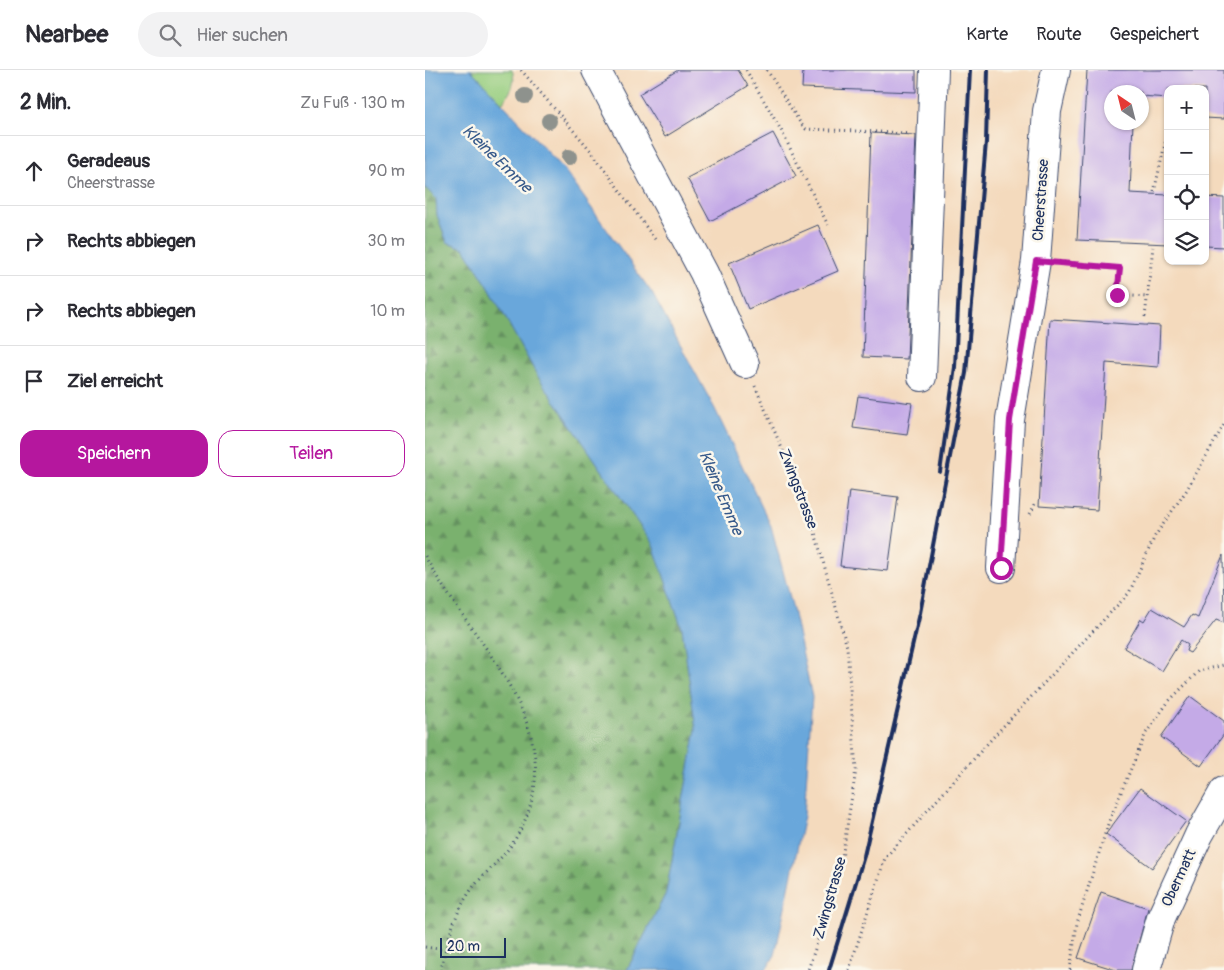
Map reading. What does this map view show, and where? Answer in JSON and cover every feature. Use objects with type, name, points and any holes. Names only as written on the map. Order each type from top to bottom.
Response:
[{"type":"street","points":[[596,70],[704,274],[745,364]]},
{"type":"street","points":[[922,377],[933,70]]},
{"type":"street","name":"Cheerstrasse","points":[[1001,568],[1010,420],[1036,261],[1047,111],[1056,70]]},
{"type":"street","name":"Obermatt","points":[[1146,970],[1161,918],[1199,835],[1224,792]]},
{"type":"path","points":[[521,70],[592,152],[659,246]]},
{"type":"path","points":[[746,70],[781,130],[828,225]]},
{"type":"path","points":[[767,70],[801,124],[807,129],[931,134]]},
{"type":"path","points":[[1154,192],[1164,148]]},
{"type":"path","points":[[1145,317],[1153,247]]},
{"type":"path","points":[[1036,261],[1120,268],[1117,295],[1147,297]]},
{"type":"path","name":"Zwingstrasse","points":[[745,364],[809,511],[847,648],[856,770],[839,877],[808,970]]},
{"type":"path","points":[[849,970],[885,858],[997,733],[1129,593],[1155,536],[1186,491],[1224,425]]},
{"type":"path","points":[[425,556],[509,681],[528,727],[537,775],[530,808],[514,841],[473,887],[454,919],[441,970]]},
{"type":"path","points":[[1070,970],[1077,923],[1109,821],[1146,733],[1169,701],[1199,671],[1224,665]]},
{"type":"path","points":[[425,947],[445,950]]},
{"type":"green space","points":[[471,70],[512,70],[513,84],[502,103]]},
{"type":"green space","points":[[425,187],[436,199],[437,215],[447,242],[464,248],[488,286],[537,375],[653,545],[682,628],[696,730],[666,893],[627,970],[425,970]]},
{"type":"water","name":"Kleine Emme","points":[[425,70],[471,70],[563,168],[652,293],[715,409],[771,526],[792,605],[812,697],[804,816],[775,955],[766,970],[627,970],[666,893],[696,730],[682,628],[653,545],[537,375],[488,286],[464,248],[447,242],[437,215],[436,199],[425,187]]},
{"type":"building","points":[[678,70],[738,70],[748,86],[665,137],[639,94]]},
{"type":"building","points":[[803,70],[916,70],[916,92],[802,88]]},
{"type":"building","points":[[1087,70],[1224,70],[1224,119],[1209,118],[1209,85],[1164,85],[1164,98],[1149,97],[1149,85],[1104,85],[1104,130],[1133,130],[1130,193],[1164,195],[1164,244],[1077,240]]},
{"type":"building","points":[[773,133],[796,176],[710,221],[687,178]]},
{"type":"building","points":[[871,133],[916,135],[907,359],[863,357]]},
{"type":"building","points":[[1209,197],[1224,198],[1224,247],[1209,246]]},
{"type":"building","points":[[818,225],[838,271],[748,309],[729,263]]},
{"type":"building","points":[[1050,319],[1160,326],[1158,367],[1106,363],[1097,510],[1039,506]]},
{"type":"building","points":[[858,396],[912,403],[907,435],[853,428]]},
{"type":"building","points":[[849,491],[898,497],[888,571],[840,566]]},
{"type":"building","points":[[1223,555],[1224,623],[1216,620],[1190,653],[1186,651],[1188,645],[1181,640],[1162,671],[1124,648],[1141,619],[1144,621],[1152,608],[1184,627],[1192,615],[1198,618]]},
{"type":"building","points":[[1190,696],[1224,721],[1224,734],[1201,766],[1161,737]]},
{"type":"building","points":[[1140,788],[1186,821],[1152,868],[1106,834]]},
{"type":"building","points":[[1101,892],[1148,908],[1131,970],[1116,970],[1078,958]]},
{"type":"railway","points":[[940,472],[955,367],[970,70]]},
{"type":"railway","points":[[829,970],[864,856],[920,613],[966,373],[986,142],[988,70]]},
{"type":"route","points":[[1001,568],[1010,420],[1036,261],[1120,268],[1117,295]]}]
